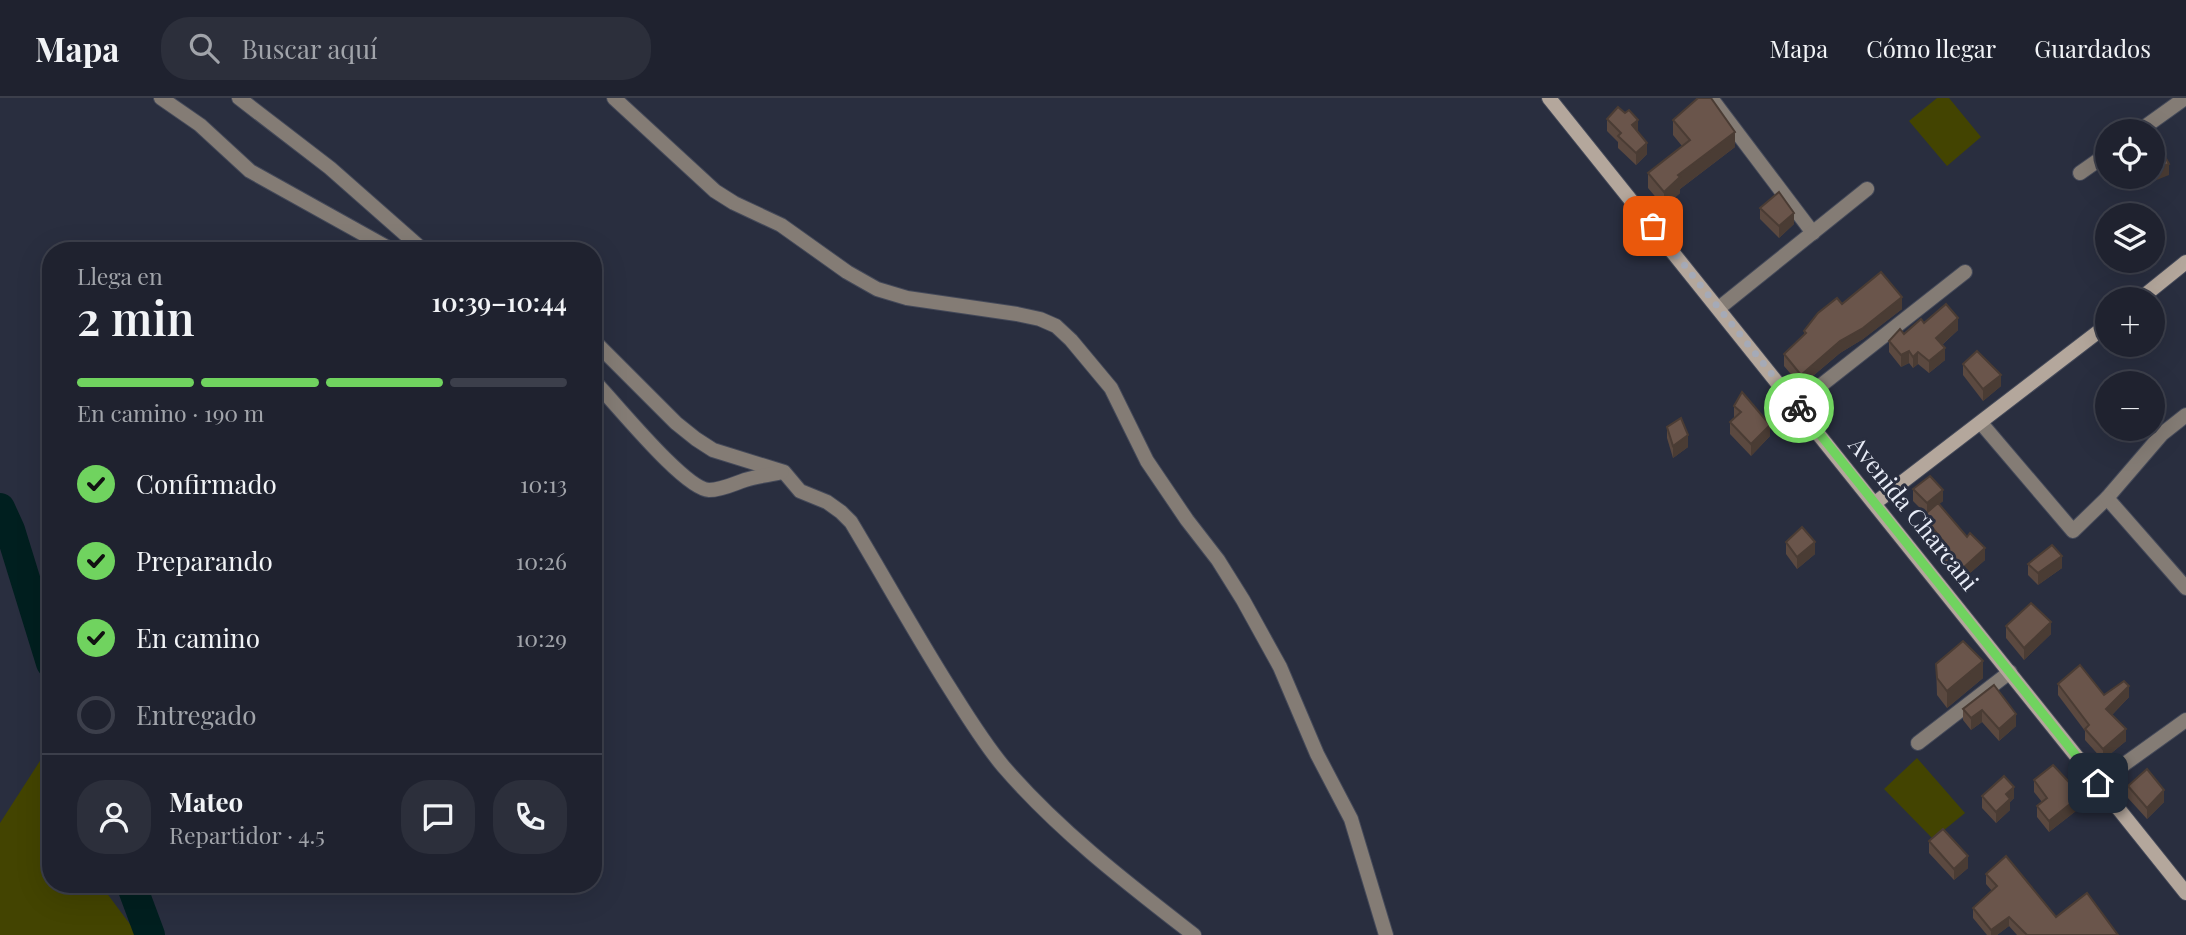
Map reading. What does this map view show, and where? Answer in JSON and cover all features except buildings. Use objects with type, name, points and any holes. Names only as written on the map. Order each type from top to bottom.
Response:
[{"type":"main road","name":"Avenida Charcani","points":[[1549,98],[2186,893]]},
{"type":"main road","points":[[2155,287],[2186,262]]},
{"type":"main road","points":[[1875,503],[2095,334]]},
{"type":"street","points":[[161,98],[200,125],[250,171],[378,242]]},
{"type":"street","points":[[239,98],[330,168],[415,242]]},
{"type":"street","points":[[614,98],[715,191],[781,225],[877,289],[907,298],[1040,319],[1056,326],[1071,340],[1111,388],[1147,461],[1218,560],[1280,667],[1317,754],[1351,819],[1386,935]]},
{"type":"street","points":[[1711,98],[1813,233]]},
{"type":"street","points":[[2156,119],[2185,98]]},
{"type":"street","points":[[2080,173],[2095,162]]},
{"type":"street","points":[[1719,308],[1867,189]]},
{"type":"street","points":[[1796,405],[1965,272]]},
{"type":"street","points":[[602,349],[676,423],[696,439],[713,450],[784,472],[800,491],[827,502],[841,512],[851,522],[912,627],[1002,764],[1037,804],[1136,890],[1194,935]]},
{"type":"street","points":[[602,390],[677,470],[698,488],[724,488],[748,479],[784,472]]},
{"type":"street","points":[[1981,424],[2073,531],[2107,498],[2162,434],[2186,415]]},
{"type":"street","points":[[2107,498],[2186,588]]},
{"type":"street","points":[[2173,573],[2186,564]]},
{"type":"street","points":[[1918,743],[2010,672]]},
{"type":"street","points":[[2098,783],[2186,720]]},
{"type":"shaded area","points":[[1937,98],[1949,98],[1981,137],[1947,166],[1909,121]]},
{"type":"shaded area","points":[[42,758],[42,893],[107,893],[138,935],[0,935],[0,823]]},
{"type":"shaded area","points":[[1917,758],[1965,813],[1933,839],[1884,789]]},
{"type":"waterway","points":[[0,508],[10,530],[42,634]]},
{"type":"waterway","points":[[134,893],[150,935]]},
{"type":"way so far","points":[[1653,226],[1799,408]]},
{"type":"route","points":[[1799,408],[2098,783]]}]
